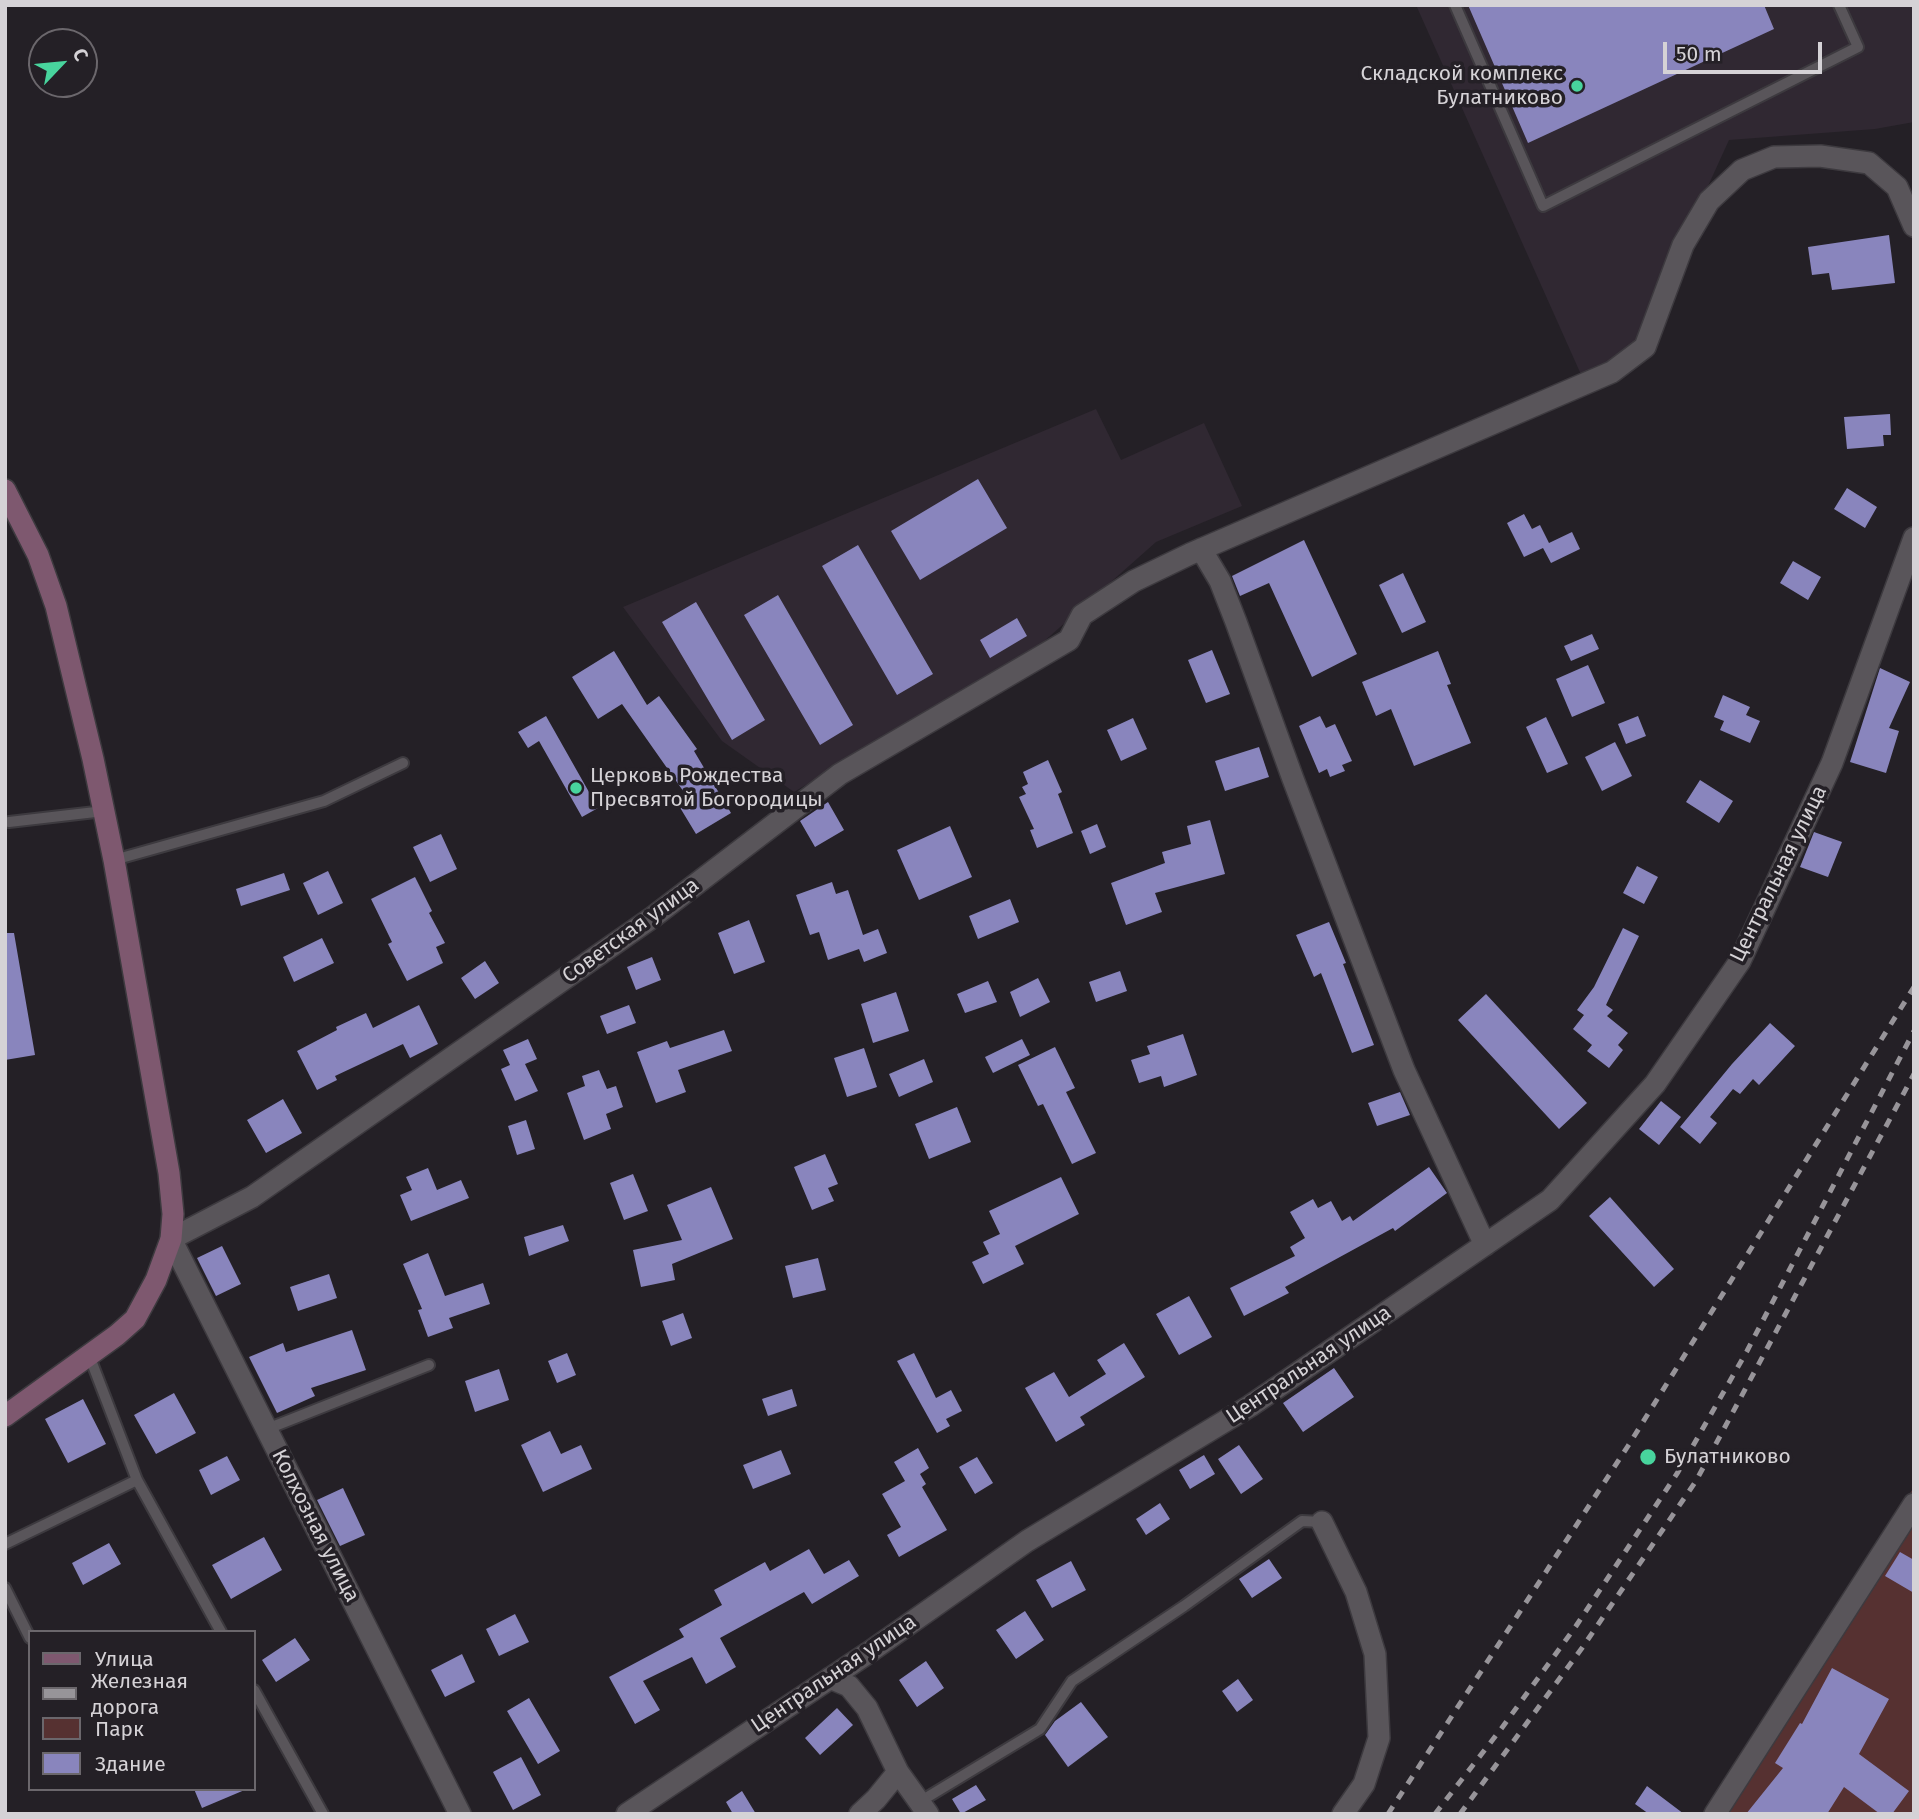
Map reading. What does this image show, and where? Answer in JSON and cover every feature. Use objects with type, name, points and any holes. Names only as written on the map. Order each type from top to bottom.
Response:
[{"type":"street","points":[[1485,1245],[1404,1070],[1236,622],[1220,581],[1201,549],[1612,372],[1645,347],[1683,244],[1709,201],[1742,170],[1774,157],[1820,156],[1870,163],[1897,187],[1914,226]]},
{"type":"street","points":[[5,490],[38,555],[56,606],[114,860],[173,1195],[171,1239],[156,1280],[135,1319],[5,1416]]},
{"type":"street","name":"Центральная улица","points":[[627,1814],[830,1678],[1027,1541],[1250,1406],[1550,1200],[1655,1084],[1740,961],[1832,763],[1914,538]]},
{"type":"street","name":"Советская улица","points":[[171,1239],[264,1189],[653,918],[840,774],[1069,640],[1082,615],[1134,581],[1201,549]]},
{"type":"street","name":"Колхозная улица","points":[[171,1239],[460,1814]]},
{"type":"street","points":[[1715,1814],[1914,1504]]},
{"type":"street","points":[[1322,1522],[1356,1592],[1375,1654],[1379,1738],[1364,1784],[1343,1814]]},
{"type":"street","points":[[830,1678],[849,1686],[867,1708],[898,1772],[924,1807]]},
{"type":"street","points":[[860,1814],[876,1800],[898,1772]]},
{"type":"lane","points":[[1455,5],[1543,205],[1858,47],[1839,5]]},
{"type":"lane","points":[[114,860],[324,801],[403,763]]},
{"type":"lane","points":[[9,822],[104,811]]},
{"type":"lane","points":[[89,1355],[137,1480],[220,1630]]},
{"type":"lane","points":[[267,1429],[429,1365]]},
{"type":"lane","points":[[5,1544],[137,1480]]},
{"type":"lane","points":[[924,1807],[1040,1729],[1072,1681],[1184,1606],[1303,1521],[1322,1522]]},
{"type":"lane","points":[[5,1588],[28,1634]]},
{"type":"lane","points":[[256,1694],[323,1814]]},
{"type":"shaded area","points":[[1416,5],[1914,5],[1914,122],[1875,129],[1729,140],[1631,355],[1583,379]]},
{"type":"shaded area","points":[[1096,409],[1121,460],[1204,423],[1242,506],[1156,542],[1041,644],[794,792],[722,741],[623,607]]},
{"type":"green space","points":[[1914,1487],[1914,1814],[1708,1814]]},
{"type":"building","name":"Складской комплекс Булатниково","points":[[1468,5],[1764,5],[1774,29],[1528,143]]},
{"type":"building","points":[[1889,235],[1895,283],[1832,290],[1829,273],[1812,275],[1808,247]]},
{"type":"building","points":[[1890,414],[1891,435],[1883,435],[1884,446],[1847,449],[1844,417]]},
{"type":"building","points":[[978,479],[1007,528],[920,580],[891,531]]},
{"type":"building","points":[[1847,488],[1877,507],[1865,528],[1834,509]]},
{"type":"building","points":[[1524,514],[1532,529],[1540,525],[1549,543],[1572,532],[1580,549],[1551,563],[1543,548],[1524,557],[1507,523]]},
{"type":"building","points":[[1304,540],[1357,654],[1312,677],[1269,583],[1240,596],[1232,576]]},
{"type":"building","points":[[858,545],[933,674],[897,695],[822,566]]},
{"type":"building","points":[[1793,561],[1821,577],[1808,600],[1780,583]]},
{"type":"building","points":[[1403,573],[1426,622],[1402,633],[1379,585]]},
{"type":"building","points":[[778,595],[853,725],[820,745],[744,615]]},
{"type":"building","points":[[696,602],[765,720],[732,740],[662,622]]},
{"type":"building","points":[[1017,618],[1027,636],[990,658],[980,640]]},
{"type":"building","points":[[1592,634],[1599,649],[1571,661],[1564,646]]},
{"type":"building","points":[[1212,650],[1230,694],[1206,703],[1188,660]]},
{"type":"building","points":[[614,651],[647,705],[659,696],[697,749],[694,751],[731,813],[696,834],[676,801],[686,795],[622,704],[598,719],[572,677]]},
{"type":"building","points":[[1438,651],[1451,684],[1447,685],[1471,743],[1414,766],[1391,709],[1376,716],[1362,682]]},
{"type":"building","points":[[1588,665],[1605,703],[1572,717],[1556,679]]},
{"type":"building","points":[[1880,668],[1910,682],[1889,728],[1899,731],[1886,773],[1850,762]]},
{"type":"building","points":[[1723,695],[1750,707],[1746,715],[1760,721],[1750,743],[1720,730],[1724,721],[1714,717]]},
{"type":"building","points":[[546,716],[598,808],[582,817],[539,741],[528,748],[518,732]]},
{"type":"building","points":[[1320,716],[1326,728],[1335,724],[1352,761],[1342,765],[1345,771],[1330,777],[1327,769],[1319,773],[1299,726]]},
{"type":"building","points":[[1638,716],[1646,736],[1626,744],[1618,724]]},
{"type":"building","points":[[1546,717],[1568,764],[1547,773],[1526,727]]},
{"type":"building","points":[[1133,718],[1147,749],[1121,761],[1107,730]]},
{"type":"building","points":[[1615,742],[1632,776],[1602,791],[1585,757]]},
{"type":"building","points":[[1259,747],[1269,777],[1225,791],[1215,761]]},
{"type":"building","points":[[1048,760],[1062,792],[1058,794],[1073,833],[1037,848],[1030,830],[1034,829],[1019,797],[1026,794],[1022,787],[1028,784],[1023,772]]},
{"type":"building","points":[[1700,780],[1733,801],[1719,823],[1686,802]]},
{"type":"building","points":[[828,802],[844,830],[815,847],[800,821]]},
{"type":"building","points":[[1210,820],[1225,874],[1155,893],[1162,912],[1126,925],[1111,883],[1165,863],[1162,852],[1191,844],[1187,826]]},
{"type":"building","points":[[1097,824],[1106,847],[1090,854],[1081,831]]},
{"type":"building","points":[[950,826],[972,877],[919,900],[897,850]]},
{"type":"building","points":[[1814,832],[1842,842],[1828,877],[1800,867]]},
{"type":"building","points":[[441,834],[457,869],[430,882],[413,847]]},
{"type":"building","points":[[1637,866],[1658,877],[1644,904],[1623,893]]},
{"type":"building","points":[[328,871],[343,903],[318,915],[303,883]]},
{"type":"building","points":[[284,873],[290,890],[241,906],[236,889]]},
{"type":"building","points":[[415,877],[432,911],[429,913],[445,943],[436,947],[443,963],[407,981],[388,944],[392,942],[371,899]]},
{"type":"building","points":[[832,882],[836,894],[848,890],[863,935],[878,929],[887,953],[864,962],[859,949],[828,960],[819,932],[810,935],[796,895]]},
{"type":"building","points":[[1010,899],[1019,922],[978,939],[969,916]]},
{"type":"building","points":[[749,920],[765,962],[734,974],[718,933]]},
{"type":"building","points":[[1329,922],[1374,1045],[1352,1053],[1321,973],[1314,977],[1296,935]]},
{"type":"building","points":[[1623,928],[1639,936],[1606,1005],[1613,1010],[1607,1016],[1628,1033],[1618,1045],[1623,1050],[1609,1068],[1587,1051],[1592,1045],[1573,1029],[1584,1015],[1577,1010],[1594,987]]},
{"type":"building","points":[[5,933],[14,933],[35,1055],[5,1060]]},
{"type":"building","points":[[322,938],[334,963],[294,982],[283,957]]},
{"type":"building","points":[[652,957],[661,980],[636,990],[627,967]]},
{"type":"building","points":[[485,961],[499,983],[475,999],[461,978]]},
{"type":"building","points":[[1120,971],[1127,991],[1096,1002],[1089,982]]},
{"type":"building","points":[[1038,978],[1050,1002],[1020,1017],[1010,992]]},
{"type":"building","points":[[988,981],[997,1002],[965,1013],[957,994]]},
{"type":"building","points":[[896,992],[909,1031],[873,1043],[861,1004]]},
{"type":"building","points":[[1486,994],[1587,1103],[1559,1129],[1458,1020]]},
{"type":"building","points":[[419,1005],[438,1044],[410,1058],[403,1044],[335,1076],[337,1080],[317,1090],[297,1051],[337,1030],[336,1027],[366,1013],[373,1028]]},
{"type":"building","points":[[629,1005],[636,1023],[607,1034],[600,1016]]},
{"type":"building","points":[[1770,1023],[1795,1046],[1759,1085],[1753,1079],[1740,1094],[1733,1089],[1710,1117],[1717,1123],[1700,1144],[1680,1127]]},
{"type":"building","points":[[724,1030],[732,1051],[678,1070],[686,1092],[656,1103],[637,1052],[667,1041],[670,1048]]},
{"type":"building","points":[[1183,1034],[1197,1075],[1164,1087],[1161,1076],[1139,1083],[1131,1060],[1150,1054],[1147,1046]]},
{"type":"building","points":[[528,1039],[537,1059],[525,1064],[538,1091],[515,1101],[501,1069],[510,1065],[503,1050]]},
{"type":"building","points":[[1022,1039],[1030,1055],[993,1073],[985,1057]]},
{"type":"building","points":[[1055,1047],[1075,1088],[1066,1092],[1096,1153],[1072,1164],[1043,1104],[1038,1106],[1018,1065]]},
{"type":"building","points":[[864,1048],[877,1087],[847,1097],[834,1058]]},
{"type":"building","points":[[924,1059],[933,1082],[899,1097],[889,1074]]},
{"type":"building","points":[[599,1070],[607,1089],[616,1086],[623,1107],[606,1114],[611,1129],[584,1140],[567,1093],[585,1086],[582,1076]]},
{"type":"building","points":[[1400,1092],[1410,1115],[1377,1126],[1368,1103]]},
{"type":"building","points":[[283,1099],[302,1133],[266,1153],[247,1120]]},
{"type":"building","points":[[1661,1101],[1681,1117],[1659,1145],[1639,1129]]},
{"type":"building","points":[[957,1107],[971,1142],[929,1159],[915,1124]]},
{"type":"building","points":[[526,1120],[535,1149],[517,1155],[508,1126]]},
{"type":"building","points":[[825,1154],[838,1184],[828,1188],[834,1201],[812,1210],[794,1167]]},
{"type":"building","points":[[1429,1167],[1447,1193],[1395,1231],[1393,1228],[1285,1287],[1289,1293],[1244,1316],[1230,1288],[1295,1256],[1290,1247],[1305,1238],[1290,1212],[1313,1199],[1318,1208],[1331,1201],[1342,1221],[1350,1216],[1353,1221]]},
{"type":"building","points":[[428,1168],[437,1190],[461,1180],[469,1198],[411,1221],[400,1195],[412,1190],[406,1177]]},
{"type":"building","points":[[633,1174],[648,1211],[624,1220],[610,1183]]},
{"type":"building","points":[[1061,1177],[1079,1214],[1015,1246],[1024,1264],[983,1284],[972,1262],[989,1254],[983,1242],[1000,1234],[989,1211]]},
{"type":"building","points":[[711,1187],[733,1239],[672,1264],[675,1280],[641,1287],[633,1250],[682,1240],[667,1205]]},
{"type":"building","points":[[1610,1197],[1674,1269],[1654,1287],[1589,1216]]},
{"type":"building","points":[[563,1225],[569,1241],[529,1256],[524,1237]]},
{"type":"building","points":[[222,1246],[241,1284],[216,1296],[197,1258]]},
{"type":"building","points":[[428,1253],[445,1296],[483,1283],[490,1304],[449,1318],[453,1328],[428,1337],[418,1310],[422,1309],[403,1264]]},
{"type":"building","points":[[818,1258],[826,1290],[793,1298],[785,1266]]},
{"type":"building","points":[[329,1274],[337,1298],[298,1311],[290,1287]]},
{"type":"building","points":[[1189,1296],[1212,1337],[1179,1355],[1156,1314]]},
{"type":"building","points":[[683,1313],[692,1338],[671,1346],[662,1321]]},
{"type":"building","points":[[352,1330],[366,1370],[311,1388],[315,1396],[277,1413],[249,1357],[283,1343],[286,1352]]},
{"type":"building","points":[[1124,1343],[1145,1377],[1080,1417],[1085,1425],[1056,1442],[1025,1388],[1054,1372],[1069,1397],[1106,1374],[1097,1360]]},
{"type":"building","points":[[567,1353],[576,1375],[557,1383],[548,1361]]},
{"type":"building","points":[[914,1353],[936,1398],[951,1390],[962,1411],[946,1419],[950,1426],[937,1433],[897,1361]]},
{"type":"building","points":[[1334,1368],[1354,1397],[1303,1432],[1283,1403]]},
{"type":"building","points":[[499,1369],[509,1400],[475,1412],[465,1381]]},
{"type":"building","points":[[792,1389],[797,1406],[768,1416],[762,1399]]},
{"type":"building","points":[[174,1393],[196,1433],[156,1454],[134,1415]]},
{"type":"building","points":[[83,1399],[106,1444],[68,1463],[45,1419]]},
{"type":"building","points":[[550,1431],[561,1454],[581,1445],[592,1469],[543,1492],[521,1445]]},
{"type":"building","points":[[1239,1445],[1263,1479],[1241,1494],[1218,1459]]},
{"type":"building","points":[[918,1448],[929,1468],[920,1474],[926,1484],[922,1487],[947,1530],[899,1557],[887,1535],[901,1527],[882,1494],[905,1481],[894,1462]]},
{"type":"building","points":[[781,1450],[791,1474],[753,1489],[743,1465]]},
{"type":"building","points":[[1204,1455],[1215,1474],[1190,1489],[1179,1470]]},
{"type":"building","points":[[227,1456],[240,1480],[211,1495],[199,1470]]},
{"type":"building","points":[[977,1457],[993,1483],[975,1494],[959,1467]]},
{"type":"building","points":[[343,1488],[365,1535],[340,1546],[317,1500]]},
{"type":"building","points":[[1160,1503],[1170,1519],[1146,1535],[1136,1519]]},
{"type":"building","points":[[264,1537],[282,1570],[231,1599],[212,1565]]},
{"type":"building","points":[[109,1543],[121,1564],[83,1585],[72,1563]]},
{"type":"building","points":[[809,1549],[824,1574],[849,1560],[859,1576],[812,1604],[804,1592],[720,1638],[736,1667],[706,1684],[692,1657],[643,1681],[660,1710],[635,1724],[609,1677],[684,1637],[679,1629],[722,1605],[714,1590],[765,1562],[770,1571]]},
{"type":"building","points":[[1900,1552],[1914,1560],[1914,1593],[1885,1576]]},
{"type":"building","points":[[1269,1559],[1282,1578],[1252,1598],[1239,1579]]},
{"type":"building","points":[[1071,1561],[1086,1590],[1052,1608],[1036,1580]]},
{"type":"building","points":[[1025,1611],[1044,1640],[1016,1659],[996,1630]]},
{"type":"building","points":[[515,1614],[529,1642],[499,1656],[486,1629]]},
{"type":"building","points":[[295,1638],[310,1660],[276,1682],[262,1660]]},
{"type":"building","points":[[462,1654],[475,1682],[445,1697],[431,1670]]},
{"type":"building","points":[[926,1661],[944,1688],[917,1707],[899,1680]]},
{"type":"building","points":[[1832,1668],[1889,1699],[1859,1754],[1909,1791],[1892,1814],[1880,1814],[1844,1787],[1827,1814],[1746,1814],[1783,1768],[1775,1763],[1800,1723],[1802,1724]]},
{"type":"building","points":[[1238,1679],[1253,1700],[1237,1712],[1222,1691]]},
{"type":"building","points":[[529,1698],[560,1751],[538,1764],[507,1711]]},
{"type":"building","points":[[1081,1702],[1108,1737],[1068,1767],[1045,1735],[1055,1721]]},
{"type":"building","points":[[837,1708],[853,1725],[820,1755],[805,1738]]},
{"type":"building","points":[[521,1757],[541,1795],[513,1810],[493,1772]]},
{"type":"building","points":[[976,1785],[986,1800],[961,1814],[952,1799]]},
{"type":"building","points":[[1647,1786],[1684,1814],[1649,1814],[1635,1804]]},
{"type":"building","points":[[195,1791],[242,1791],[202,1808]]},
{"type":"building","points":[[742,1791],[756,1814],[733,1814],[726,1802]]},
{"type":"railway","points":[[1388,1814],[1628,1446],[1914,987]]},
{"type":"railway","points":[[1435,1814],[1576,1626],[1678,1472],[1747,1351],[1914,1031]]},
{"type":"railway","points":[[1460,1814],[1582,1648],[1696,1481],[1914,1074]]},
{"type":"place","name":"Складской комплекс Булатниково","points":[[1577,86]]},
{"type":"place","name":"Церковь Рождества Пресвятой Богородицы","points":[[576,788]]},
{"type":"place","name":"Булатниково","points":[[1648,1457]]}]
